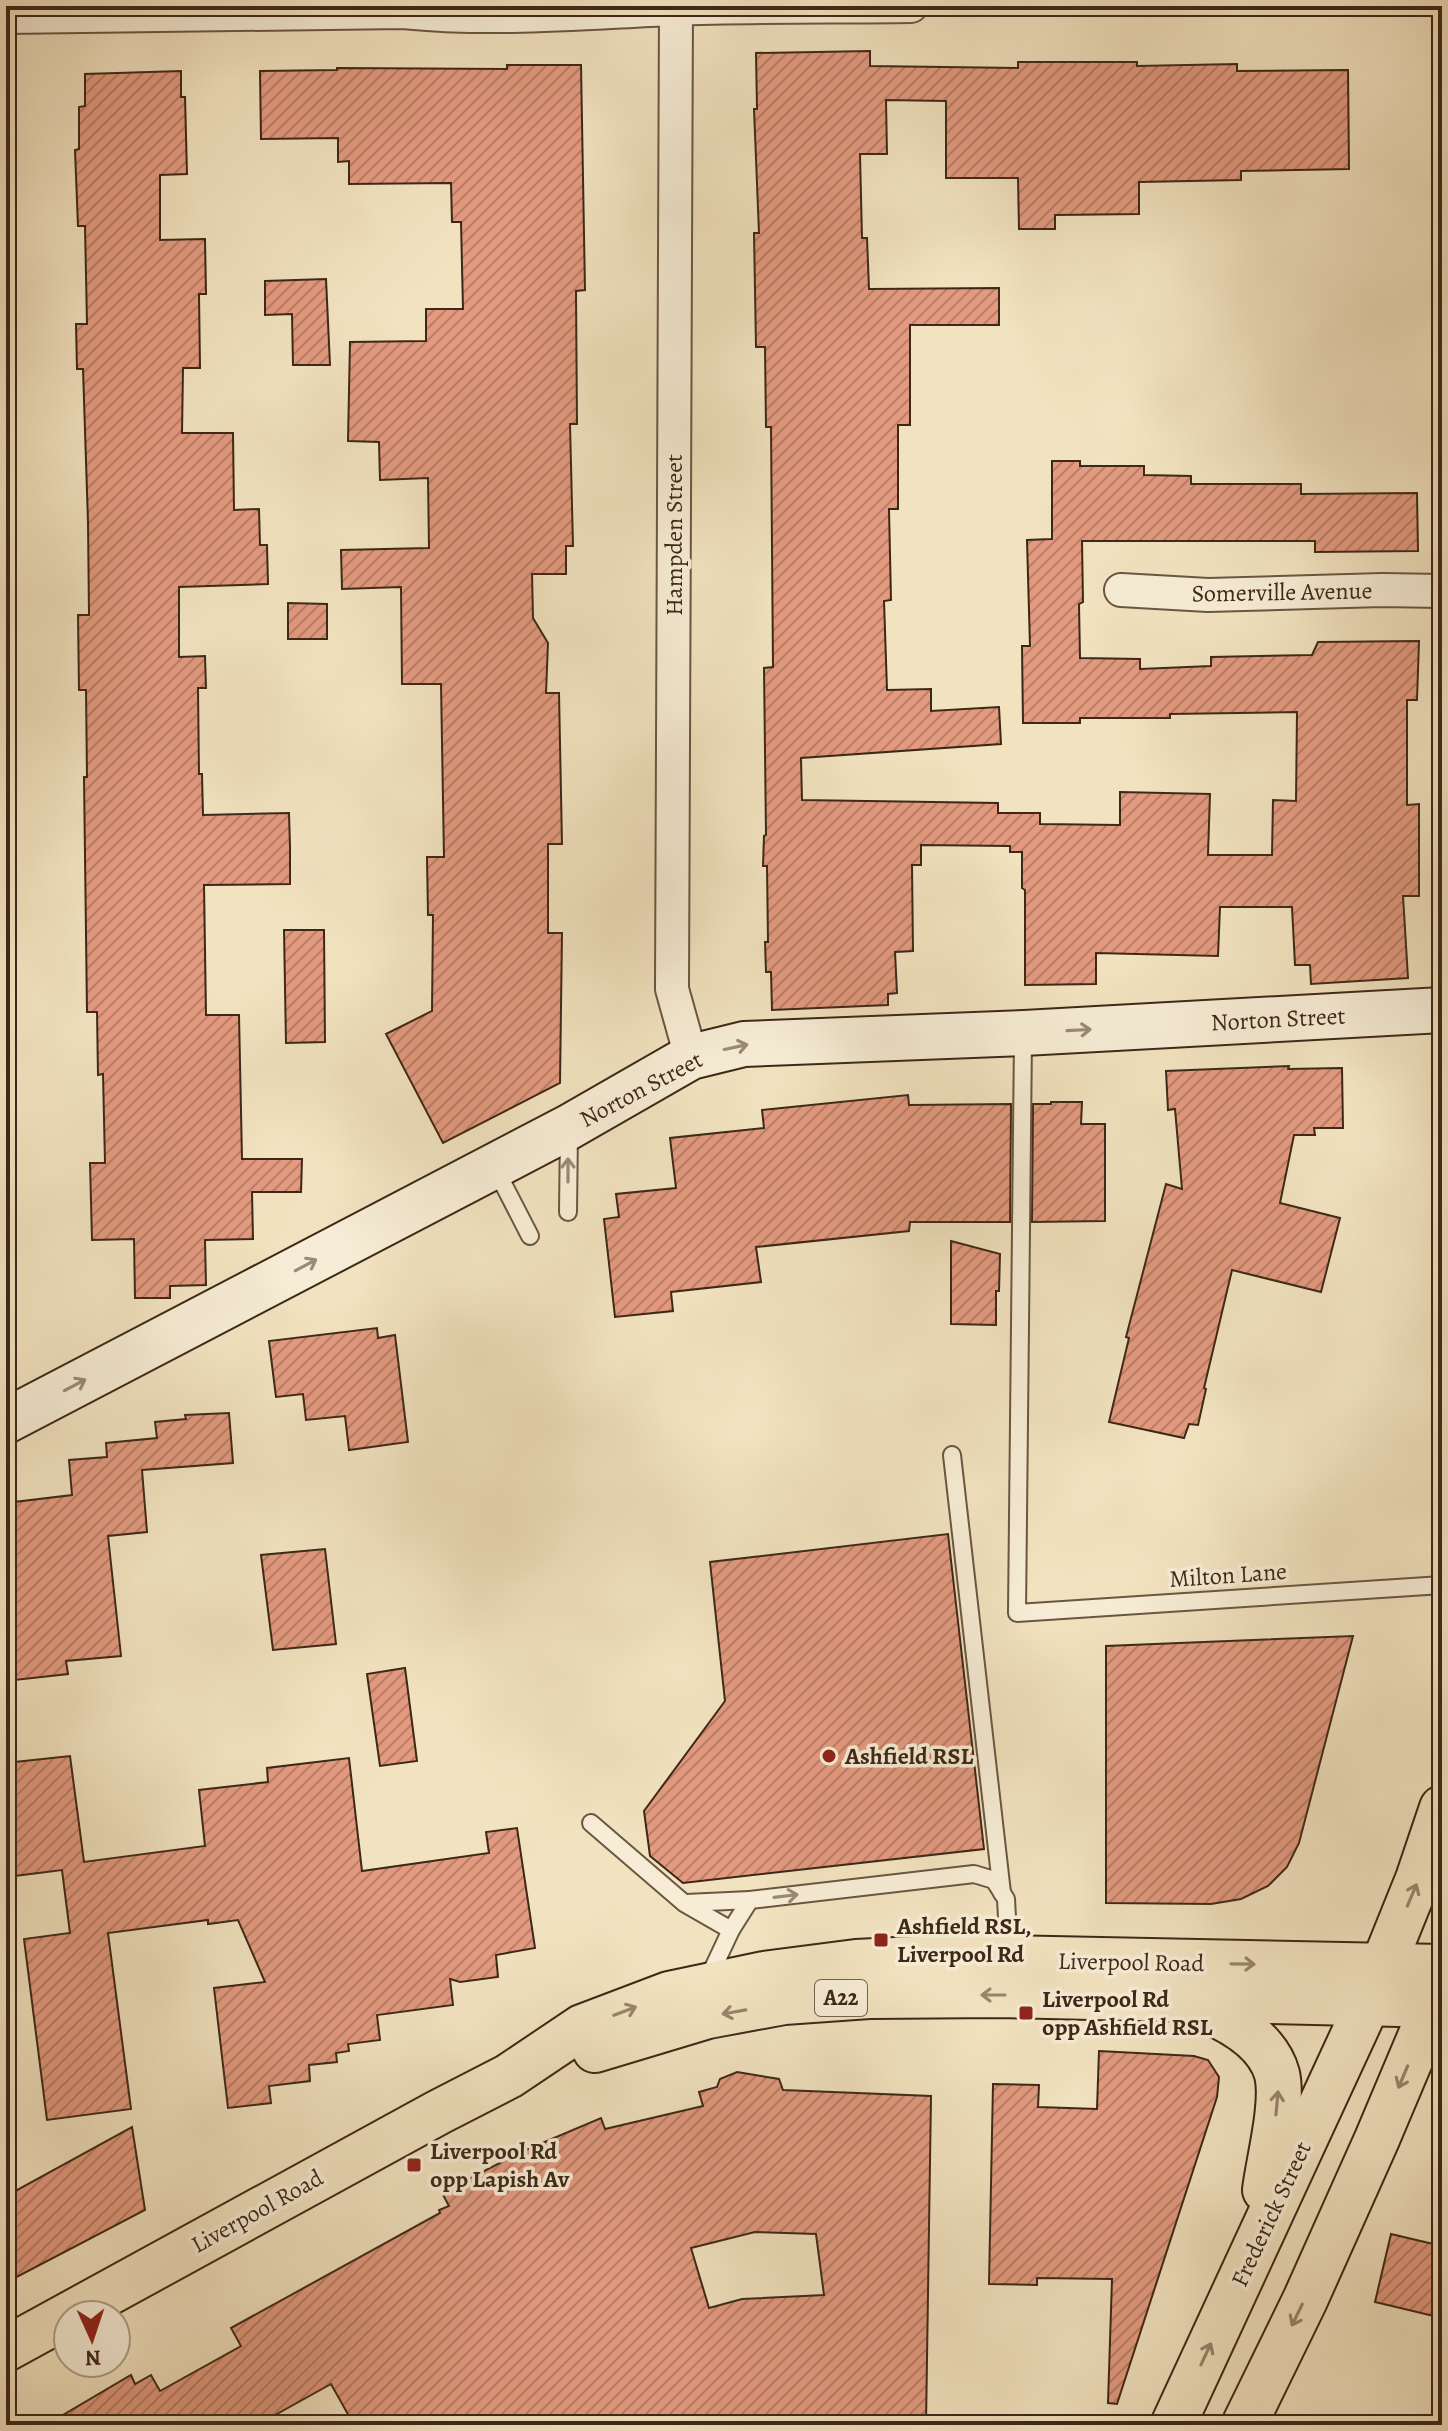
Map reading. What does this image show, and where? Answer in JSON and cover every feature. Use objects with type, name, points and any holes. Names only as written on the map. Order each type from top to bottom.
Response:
[{"type":"main road","name":"Norton Street","points":[[6,1421],[569,1127],[691,1057],[744,1044],[1024,1033],[1442,1010]]},
{"type":"main road","name":"Frederick Street","points":[[1173,2425],[1375,1985],[1418,1879],[1442,1808]]},
{"type":"main road","name":"Liverpool Road","points":[[6,2349],[509,2076],[582,2027],[669,1994],[764,1974],[856,1962],[955,1957],[1440,1991]]},
{"type":"main road","name":"Liverpool Road","points":[[509,2076],[708,2016],[784,2002],[869,1996],[986,1995],[1183,2001],[1375,1985]]},
{"type":"main road","points":[[1244,2425],[1305,2300],[1440,1991]]},
{"type":"main road","points":[[1183,2001],[1239,2025],[1268,2055],[1277,2074],[1277,2108],[1259,2236]]},
{"type":"street","points":[[6,17],[403,9],[455,17],[539,16],[676,9],[911,6]]},
{"type":"street","name":"Hampden Street","points":[[676,9],[672,989],[691,1057]]},
{"type":"street","name":"Somerville Avenue","points":[[1121,590],[1208,595],[1442,591]]},
{"type":"lane","name":"Milton Lane","points":[[1024,1033],[1017,1613],[1442,1585]]},
{"type":"lane","points":[[568,1212],[569,1127]]},
{"type":"lane","points":[[495,1166],[530,1236]]},
{"type":"lane","points":[[952,1455],[1002,1893]]},
{"type":"lane","points":[[591,1823],[684,1903],[731,1930]]},
{"type":"lane","points":[[684,1903],[750,1900],[974,1874],[994,1880],[1006,1899],[1010,1959]]},
{"type":"lane","points":[[705,1986],[731,1930],[750,1900]]},
{"type":"building","points":[[870,51],[870,66],[1018,68],[1018,62],[1137,62],[1137,66],[1237,64],[1237,71],[1348,70],[1349,169],[1241,171],[1241,180],[1139,182],[1139,214],[1055,215],[1055,229],[1019,229],[1018,178],[946,178],[946,101],[886,100],[887,154],[860,154],[862,238],[867,238],[869,289],[999,288],[999,325],[910,325],[910,425],[898,425],[898,509],[889,509],[891,600],[884,601],[887,690],[931,689],[931,711],[999,707],[1001,744],[801,758],[802,800],[998,803],[998,813],[1040,813],[1040,824],[1120,825],[1120,792],[1210,794],[1208,855],[1272,855],[1273,800],[1296,801],[1297,712],[1170,714],[1170,718],[1080,718],[1080,723],[1023,723],[1022,646],[1030,646],[1027,540],[1052,539],[1052,461],[1080,461],[1080,466],[1144,466],[1144,475],[1191,476],[1191,484],[1301,484],[1301,494],[1417,493],[1418,551],[1315,552],[1315,541],[1082,541],[1083,602],[1079,604],[1080,658],[1140,659],[1140,669],[1211,666],[1211,657],[1312,655],[1318,642],[1419,641],[1417,700],[1407,700],[1407,805],[1419,804],[1419,896],[1403,896],[1408,978],[1311,984],[1310,965],[1295,965],[1292,907],[1220,907],[1218,956],[1096,953],[1096,984],[1025,985],[1022,852],[1010,852],[1010,846],[921,845],[921,865],[912,865],[913,951],[895,952],[897,993],[888,994],[888,1005],[772,1010],[771,972],[766,972],[767,866],[763,866],[766,835],[764,668],[773,667],[771,427],[766,427],[765,347],[756,347],[754,233],[759,233],[754,109],[757,109],[756,53]]},
{"type":"building","points":[[507,65],[581,65],[585,290],[576,291],[577,424],[570,424],[573,546],[566,546],[566,574],[532,574],[533,618],[548,643],[546,693],[559,693],[562,844],[548,844],[548,933],[562,933],[560,1083],[443,1143],[386,1034],[432,1011],[433,915],[428,915],[427,857],[444,857],[441,684],[402,684],[401,587],[342,589],[341,550],[429,548],[428,478],[380,480],[379,442],[348,441],[350,342],[426,341],[426,309],[463,309],[461,222],[452,222],[451,183],[349,184],[349,161],[338,162],[338,138],[261,139],[260,71],[507,69]]},
{"type":"building","points":[[181,71],[181,97],[185,97],[187,174],[160,175],[160,240],[205,239],[206,294],[199,294],[200,368],[183,368],[182,433],[233,433],[234,510],[259,509],[260,545],[267,545],[268,584],[179,587],[179,657],[205,656],[206,688],[198,688],[203,815],[289,813],[290,847],[290,884],[204,885],[206,1015],[239,1015],[242,1159],[302,1159],[301,1192],[252,1192],[253,1239],[205,1240],[206,1285],[170,1286],[170,1298],[135,1298],[134,1239],[92,1240],[90,1163],[105,1163],[103,1074],[98,1075],[97,1012],[87,1012],[86,690],[79,690],[78,615],[89,615],[88,522],[83,369],[77,369],[76,324],[87,324],[85,226],[78,226],[75,150],[79,149],[79,107],[85,106],[85,74]]},
{"type":"building","points":[[326,279],[330,365],[293,365],[292,314],[265,315],[265,281]]},
{"type":"building","points":[[288,603],[327,604],[327,639],[288,639]]},
{"type":"building","points":[[284,930],[324,930],[325,1042],[286,1043]]},
{"type":"building","points":[[1289,1066],[1288,1069],[1342,1068],[1343,1128],[1314,1128],[1315,1135],[1294,1135],[1280,1203],[1340,1218],[1321,1292],[1232,1270],[1198,1425],[1189,1424],[1184,1438],[1109,1422],[1129,1338],[1126,1337],[1166,1184],[1182,1189],[1175,1109],[1168,1110],[1166,1071]]},
{"type":"building","points":[[908,1095],[909,1105],[1011,1104],[1010,1222],[910,1222],[909,1231],[756,1247],[761,1282],[671,1292],[673,1311],[615,1317],[604,1219],[619,1217],[616,1194],[676,1188],[670,1138],[764,1128],[762,1110]]},
{"type":"building","points":[[1082,1102],[1081,1124],[1105,1124],[1105,1221],[1032,1222],[1033,1104]]},
{"type":"building","points":[[951,1241],[1000,1254],[996,1325],[951,1324]]},
{"type":"building","points":[[377,1328],[378,1338],[395,1335],[408,1442],[349,1450],[345,1416],[306,1420],[303,1394],[276,1397],[269,1341]]},
{"type":"building","points":[[229,1413],[233,1463],[142,1470],[147,1532],[108,1536],[121,1656],[66,1661],[68,1674],[6,1681],[6,1503],[72,1495],[69,1460],[107,1457],[106,1443],[157,1438],[155,1422],[186,1419],[185,1415]]},
{"type":"building","name":"Ashfield RSL","points":[[948,1534],[984,1849],[683,1883],[650,1856],[644,1811],[725,1701],[710,1562]]},
{"type":"building","points":[[325,1549],[336,1644],[273,1650],[261,1555]]},
{"type":"building","points":[[1353,1636],[1299,1843],[1287,1867],[1268,1886],[1241,1899],[1211,1904],[1106,1903],[1106,1646]]},
{"type":"building","points":[[405,1668],[417,1761],[380,1766],[367,1674]]},
{"type":"building","points":[[70,1756],[84,1862],[205,1846],[199,1790],[268,1782],[267,1768],[349,1758],[362,1871],[489,1853],[486,1832],[517,1828],[535,1948],[496,1955],[498,1977],[460,1982],[450,1979],[453,2005],[377,2015],[380,2040],[348,2044],[349,2051],[336,2053],[337,2062],[309,2065],[310,2081],[269,2086],[271,2103],[228,2108],[214,1988],[265,1982],[238,1920],[208,1924],[208,1920],[108,1933],[131,2109],[47,2120],[24,1939],[70,1933],[62,1870],[6,1877],[6,1763]]},
{"type":"building","points":[[1099,2051],[1194,2056],[1208,2060],[1219,2077],[1217,2097],[1117,2404],[1108,2403],[1112,2279],[1037,2278],[1037,2285],[989,2284],[993,2084],[1039,2085],[1038,2107],[1097,2109]]},
{"type":"building","points":[[737,2072],[779,2079],[783,2090],[931,2096],[926,2425],[870,2425],[870,2419],[810,2415],[809,2421],[779,2419],[763,2425],[354,2425],[331,2384],[257,2425],[46,2425],[124,2379],[132,2377],[135,2384],[151,2375],[160,2391],[241,2346],[231,2328],[440,2213],[439,2210],[449,2206],[442,2193],[521,2152],[601,2118],[605,2129],[703,2106],[699,2092],[717,2087],[720,2079]],"holes":[[[755,2232],[816,2234],[824,2295],[742,2299],[709,2308],[691,2248]]]},
{"type":"building","points":[[132,2127],[145,2210],[11,2280],[6,2239],[6,2196]]},
{"type":"building","points":[[1391,2234],[1442,2246],[1442,2318],[1375,2302]]},
{"type":"place","name":"Ashfield RSL","points":[[829,1756]]},
{"type":"place","name":"Ashfield RSL, Liverpool Rd","points":[[881,1940]]},
{"type":"place","name":"Liverpool Rd opp Ashfield RSL","points":[[1026,2013]]},
{"type":"place","name":"Liverpool Rd opp Lapish Av","points":[[414,2165]]}]
